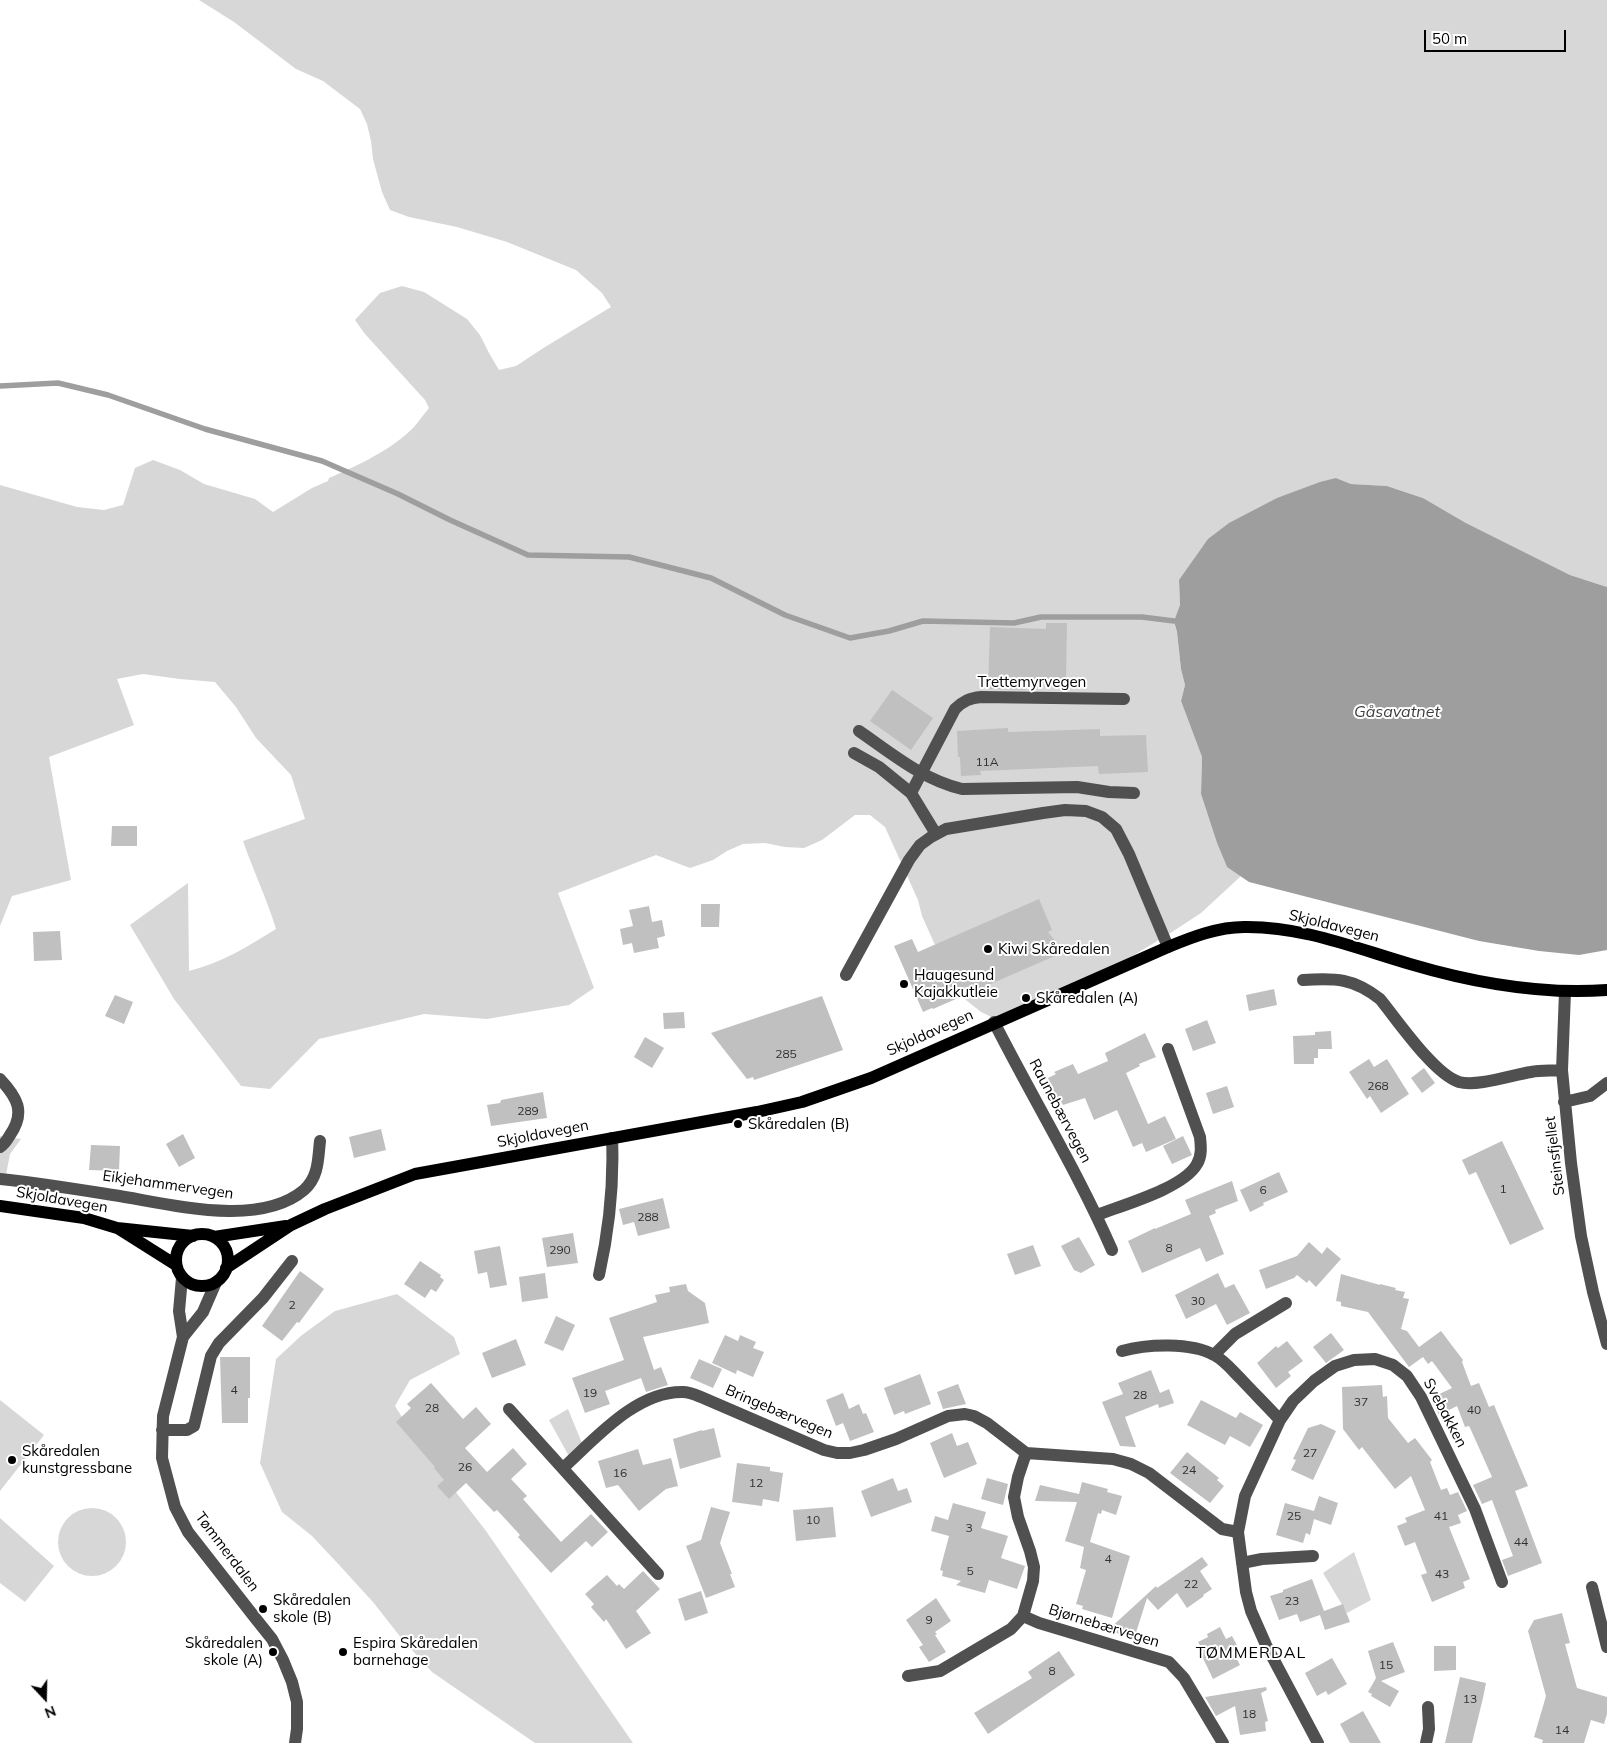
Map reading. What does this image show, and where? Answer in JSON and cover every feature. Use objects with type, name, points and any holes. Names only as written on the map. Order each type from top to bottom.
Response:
[{"type":"main road","name":"Skjoldavegen","points":[[226,1268],[291,1225],[325,1209],[416,1174],[802,1102],[871,1078],[1168,946],[1217,930],[1243,927],[1293,930],[1326,938],[1410,964],[1475,980],[1522,988],[1565,992],[1607,990]]},
{"type":"main road","name":"Skjoldavegen","points":[[0,1206],[84,1218],[117,1228],[193,1236]]},
{"type":"main road","name":"Skjoldavegen","points":[[214,1237],[291,1225]]},
{"type":"main road","name":"Skjoldavegen","points":[[117,1228],[176,1265]]},
{"type":"main road","points":[[202,1234],[214,1237],[221,1242],[226,1250],[228,1259],[222,1276],[216,1282],[207,1286],[189,1283],[182,1278],[176,1265],[179,1247],[185,1240],[193,1236],[202,1234]]},
{"type":"street","name":"Trettemyrvegen","points":[[911,793],[955,709],[963,702],[972,698],[1124,699]]},
{"type":"street","points":[[859,731],[922,774],[962,789],[1077,787],[1109,792],[1134,792]]},
{"type":"street","points":[[854,753],[879,767],[911,793],[936,834]]},
{"type":"street","points":[[846,975],[909,860],[920,845],[936,834],[946,830],[1064,810],[1086,811],[1102,817],[1116,829],[1125,845],[1168,946]]},
{"type":"street","points":[[1303,980],[1332,978],[1356,984],[1370,991],[1380,999],[1431,1061],[1444,1074],[1460,1082],[1481,1082],[1533,1071],[1562,1070]]},
{"type":"street","name":"Steinsfjellet","points":[[1565,992],[1562,1070],[1571,1162],[1581,1236],[1607,1344]]},
{"type":"street","name":"Raunebærvegen","points":[[994,1022],[1097,1215],[1112,1250]]},
{"type":"street","points":[[1097,1215],[1174,1185],[1189,1175],[1198,1163],[1202,1150],[1200,1137],[1168,1049]]},
{"type":"street","points":[[0,1080],[13,1093],[18,1104],[19,1116],[16,1128],[4,1145],[0,1147]]},
{"type":"street","points":[[1564,1102],[1590,1096],[1607,1083]]},
{"type":"street","points":[[599,1275],[608,1226],[612,1138]]},
{"type":"street","name":"Eikjehammervegen","points":[[0,1179],[102,1193],[190,1208],[247,1211],[270,1207],[284,1202],[305,1190],[314,1179],[318,1166],[320,1141]]},
{"type":"street","points":[[162,1430],[187,1430],[194,1426],[211,1356],[219,1343],[263,1298],[292,1262]]},
{"type":"street","name":"Tømmerdalen","points":[[182,1278],[179,1311],[183,1337]]},
{"type":"street","name":"Tømmerdalen","points":[[216,1282],[203,1312],[183,1337],[162,1416],[162,1458],[175,1507],[188,1532],[272,1639],[283,1660],[292,1682],[296,1702],[297,1729],[295,1743]]},
{"type":"street","points":[[1214,1355],[1235,1334],[1286,1303]]},
{"type":"street","points":[[1122,1351],[1137,1347],[1180,1347],[1196,1349],[1214,1355],[1229,1367],[1280,1420]]},
{"type":"street","name":"Svebakken","points":[[1318,1743],[1266,1645],[1251,1611],[1246,1592],[1238,1532],[1245,1496],[1280,1420],[1293,1401],[1314,1380],[1335,1366],[1354,1360],[1376,1359],[1393,1365],[1407,1376],[1421,1397],[1475,1509],[1502,1582]]},
{"type":"street","name":"Bringebærvegen","points":[[562,1468],[611,1424],[631,1409],[670,1392],[685,1391],[824,1450],[837,1453],[864,1450],[896,1439],[948,1416],[965,1414],[974,1416],[987,1423],[1026,1454]]},
{"type":"street","points":[[509,1409],[658,1574]]},
{"type":"street","points":[[908,1676],[940,1671],[1011,1628],[1022,1616],[1033,1581],[1034,1567],[1018,1517],[1014,1497],[1018,1476],[1026,1454],[1112,1459],[1131,1464],[1149,1474],[1222,1529],[1238,1532]]},
{"type":"street","points":[[1242,1563],[1262,1559],[1313,1556]]},
{"type":"street","points":[[1592,1587],[1607,1648]]},
{"type":"street","name":"Bjørnebærvegen","points":[[1022,1616],[1039,1623],[1169,1662],[1184,1678],[1223,1743]]},
{"type":"street","points":[[1426,1743],[1429,1730],[1428,1707]]},
{"type":"shaded area","points":[[199,0],[1607,0],[1607,587],[1570,575],[1466,523],[1423,498],[1387,486],[1351,484],[1336,478],[1179,580],[1180,605],[1174,621],[1185,685],[1181,701],[1202,757],[1201,794],[1217,843],[1227,867],[1241,876],[1201,913],[1111,969],[1000,1021],[981,1012],[966,1000],[944,965],[922,916],[918,900],[885,827],[870,815],[855,815],[822,840],[804,848],[765,843],[743,844],[713,860],[690,868],[656,855],[558,893],[594,988],[569,1005],[487,1019],[424,1014],[319,1039],[270,1089],[241,1086],[174,999],[130,925],[188,883],[189,971],[223,959],[276,929],[243,841],[305,819],[291,775],[256,738],[236,707],[215,682],[143,674],[117,679],[134,725],[49,757],[71,880],[12,896],[0,926],[0,485],[77,507],[104,510],[123,505],[135,468],[153,460],[180,470],[204,484],[255,499],[273,512],[312,488],[328,481],[329,478],[363,462],[396,443],[414,427],[429,408],[425,400],[365,334],[355,320],[380,293],[402,286],[424,292],[467,319],[480,335],[499,370],[516,366],[611,307],[602,293],[576,270],[507,242],[457,227],[409,217],[390,210],[382,192],[373,159],[367,124],[360,109],[323,81],[296,69],[234,22]]},
{"type":"shaded area","points":[[0,1136],[21,1139],[10,1154],[6,1175],[0,1181]]},
{"type":"shaded area","points":[[397,1294],[454,1337],[460,1354],[410,1380],[395,1406],[421,1447],[486,1531],[633,1743],[535,1743],[432,1672],[402,1639],[373,1602],[312,1536],[282,1512],[260,1463],[276,1359],[302,1335],[335,1311]]},
{"type":"shaded area","name":"Skåredalen kunstgressbane","points":[[0,1400],[44,1435],[0,1491]]},
{"type":"shaded area","points":[[568,1409],[584,1448],[571,1460],[549,1420]]},
{"type":"shaded area","points":[[92,1508],[105,1511],[116,1518],[123,1529],[126,1542],[123,1555],[116,1566],[105,1573],[92,1576],[79,1573],[68,1566],[61,1555],[58,1542],[61,1529],[68,1518],[79,1511]]},
{"type":"shaded area","points":[[0,1518],[54,1566],[25,1602],[0,1583]]},
{"type":"shaded area","points":[[1354,1552],[1371,1600],[1347,1613],[1323,1573]]},
{"type":"water","name":"Gåsavatnet","points":[[1336,478],[1351,484],[1387,486],[1423,498],[1466,523],[1570,575],[1607,587],[1607,950],[1579,955],[1539,951],[1479,941],[1249,882],[1227,867],[1201,794],[1202,757],[1181,701],[1185,685],[1174,621],[1180,605],[1179,580],[1208,539],[1229,523],[1277,498]]},
{"type":"building","points":[[1046,623],[1067,623],[1066,679],[1026,678],[1026,690],[988,689],[990,627],[1046,629]]},
{"type":"building","points":[[892,690],[933,718],[911,750],[870,721]]},
{"type":"building","points":[[1008,728],[1008,732],[1100,729],[1100,736],[1146,735],[1148,772],[1099,774],[1098,766],[980,771],[981,775],[961,776],[957,731]]},
{"type":"building","points":[[112,826],[137,826],[137,846],[111,846]]},
{"type":"building","points":[[1039,899],[1052,930],[1048,932],[1064,952],[923,1012],[894,946],[912,939],[918,952]]},
{"type":"building","points":[[701,904],[720,904],[719,927],[701,927]]},
{"type":"building","points":[[649,906],[652,922],[662,920],[665,936],[657,938],[659,948],[634,953],[632,943],[623,945],[620,929],[633,926],[629,910]]},
{"type":"building","points":[[60,931],[62,960],[34,961],[33,932]]},
{"type":"building","points":[[1274,989],[1277,1005],[1249,1011],[1246,995]]},
{"type":"building","points":[[115,995],[133,1002],[124,1024],[105,1016]]},
{"type":"building","points":[[822,996],[843,1050],[754,1080],[753,1077],[747,1079],[711,1033]]},
{"type":"building","points":[[684,1012],[685,1028],[664,1029],[663,1013]]},
{"type":"building","points":[[1207,1020],[1216,1043],[1193,1051],[1185,1029]]},
{"type":"building","points":[[1331,1031],[1332,1049],[1318,1049],[1318,1058],[1314,1058],[1314,1064],[1294,1064],[1293,1036],[1315,1035],[1315,1032]]},
{"type":"building","points":[[1145,1033],[1156,1057],[1139,1064],[1140,1066],[1126,1073],[1148,1124],[1165,1116],[1176,1139],[1146,1152],[1142,1143],[1133,1147],[1117,1110],[1094,1120],[1085,1098],[1063,1105],[1059,1098],[1057,1099],[1048,1078],[1056,1074],[1054,1072],[1073,1064],[1078,1074],[1108,1061],[1105,1053]]},
{"type":"building","points":[[645,1037],[664,1048],[652,1068],[634,1057]]},
{"type":"building","points":[[1369,1059],[1374,1067],[1387,1059],[1409,1094],[1381,1113],[1370,1096],[1367,1099],[1349,1072]]},
{"type":"building","points":[[1424,1068],[1435,1083],[1422,1093],[1411,1078]]},
{"type":"building","points":[[1227,1086],[1234,1107],[1213,1114],[1206,1093]]},
{"type":"building","points":[[543,1092],[547,1118],[491,1126],[487,1105],[500,1103],[501,1100]]},
{"type":"building","points":[[381,1129],[386,1150],[354,1158],[349,1137]]},
{"type":"building","points":[[183,1134],[195,1158],[179,1167],[166,1144]]},
{"type":"building","points":[[1183,1136],[1192,1155],[1172,1164],[1163,1146]]},
{"type":"building","points":[[1502,1141],[1544,1229],[1510,1245],[1476,1172],[1469,1175],[1462,1160]]},
{"type":"building","points":[[91,1145],[120,1146],[119,1171],[89,1170]]},
{"type":"building","points":[[1279,1172],[1288,1192],[1263,1203],[1264,1205],[1250,1212],[1240,1190]]},
{"type":"building","points":[[1232,1181],[1238,1201],[1215,1210],[1216,1213],[1209,1216],[1224,1254],[1206,1262],[1200,1248],[1142,1273],[1128,1241],[1191,1214],[1185,1200]]},
{"type":"building","points":[[663,1198],[670,1228],[638,1236],[634,1222],[623,1225],[619,1209]]},
{"type":"building","points":[[573,1233],[578,1263],[547,1267],[542,1238]]},
{"type":"building","points":[[1079,1237],[1095,1265],[1081,1273],[1074,1270],[1061,1246]]},
{"type":"building","points":[[1309,1242],[1322,1254],[1327,1247],[1341,1259],[1316,1287],[1309,1280],[1307,1283],[1297,1275],[1266,1289],[1259,1270],[1297,1256]]},
{"type":"building","points":[[1033,1245],[1041,1266],[1015,1275],[1007,1254]]},
{"type":"building","points":[[500,1246],[507,1285],[490,1288],[487,1272],[478,1274],[474,1251]]},
{"type":"building","points":[[420,1261],[441,1275],[440,1277],[444,1280],[436,1292],[431,1289],[425,1298],[404,1284]]},
{"type":"building","points":[[300,1271],[324,1289],[299,1323],[297,1322],[282,1341],[262,1326]]},
{"type":"building","points":[[545,1273],[548,1298],[522,1302],[519,1277]]},
{"type":"building","points":[[1218,1273],[1225,1288],[1234,1284],[1250,1313],[1227,1325],[1216,1304],[1186,1319],[1175,1295]]},
{"type":"building","points":[[1341,1274],[1405,1292],[1403,1298],[1409,1299],[1401,1329],[1407,1331],[1419,1347],[1441,1331],[1463,1360],[1462,1362],[1471,1386],[1479,1383],[1489,1407],[1494,1405],[1528,1486],[1515,1491],[1542,1563],[1508,1576],[1502,1560],[1513,1556],[1492,1500],[1482,1504],[1473,1485],[1492,1477],[1469,1426],[1465,1427],[1457,1406],[1439,1415],[1431,1398],[1452,1388],[1432,1361],[1428,1364],[1423,1357],[1409,1367],[1368,1312],[1341,1306],[1341,1302],[1336,1301]]},
{"type":"building","points":[[686,1284],[688,1291],[705,1303],[709,1323],[643,1337],[654,1370],[661,1367],[668,1385],[646,1392],[641,1378],[605,1391],[610,1404],[585,1413],[572,1378],[624,1360],[609,1318],[657,1302],[655,1295],[670,1292],[669,1287]]},
{"type":"building","points":[[556,1316],[575,1325],[563,1351],[544,1343]]},
{"type":"building","points":[[1331,1333],[1344,1350],[1326,1363],[1313,1347]]},
{"type":"building","points":[[725,1335],[738,1341],[740,1335],[756,1342],[753,1348],[764,1352],[753,1377],[737,1370],[736,1374],[712,1363]]},
{"type":"building","points":[[516,1339],[526,1365],[492,1378],[482,1353]]},
{"type":"building","points":[[1287,1341],[1303,1361],[1288,1372],[1291,1376],[1276,1388],[1257,1363],[1276,1346],[1278,1348]]},
{"type":"building","points":[[220,1357],[250,1357],[248,1423],[222,1423]]},
{"type":"building","points":[[699,1359],[722,1369],[713,1388],[690,1378]]},
{"type":"building","points":[[1151,1370],[1160,1393],[1169,1389],[1174,1403],[1159,1408],[1158,1404],[1125,1417],[1136,1447],[1120,1446],[1102,1402],[1123,1394],[1118,1383]]},
{"type":"building","points":[[920,1374],[931,1404],[905,1414],[904,1411],[894,1415],[884,1388]]},
{"type":"building","points":[[431,1383],[463,1419],[476,1407],[491,1424],[465,1448],[487,1472],[513,1448],[527,1464],[511,1479],[527,1496],[523,1499],[561,1542],[591,1514],[608,1532],[592,1547],[586,1541],[551,1573],[518,1537],[520,1535],[497,1510],[494,1512],[466,1483],[449,1499],[437,1486],[444,1480],[396,1422],[411,1408],[407,1404]]},
{"type":"building","points":[[958,1384],[966,1404],[943,1409],[937,1392]]},
{"type":"building","points":[[1382,1385],[1383,1397],[1387,1396],[1388,1418],[1408,1443],[1415,1438],[1432,1460],[1430,1462],[1441,1490],[1447,1488],[1450,1495],[1458,1492],[1467,1511],[1458,1515],[1461,1523],[1449,1527],[1470,1579],[1463,1582],[1465,1588],[1432,1602],[1421,1575],[1427,1573],[1415,1542],[1405,1546],[1397,1526],[1407,1522],[1405,1518],[1425,1510],[1411,1476],[1395,1489],[1362,1447],[1359,1450],[1343,1429],[1342,1387]]},
{"type":"building","points":[[843,1393],[849,1409],[859,1404],[863,1414],[866,1413],[874,1432],[850,1441],[843,1423],[836,1426],[826,1400]]},
{"type":"building","points":[[1201,1400],[1236,1418],[1240,1412],[1263,1425],[1250,1447],[1230,1436],[1225,1445],[1187,1425]]},
{"type":"building","points":[[1321,1424],[1336,1431],[1313,1480],[1291,1470],[1296,1460],[1293,1459],[1308,1428]]},
{"type":"building","points":[[714,1428],[721,1457],[680,1469],[673,1439]]},
{"type":"building","points":[[952,1433],[957,1446],[968,1442],[977,1464],[944,1478],[930,1443]]},
{"type":"building","points":[[638,1449],[643,1465],[671,1458],[678,1486],[666,1489],[639,1511],[618,1485],[606,1488],[598,1461]]},
{"type":"building","points":[[1187,1452],[1219,1478],[1217,1480],[1224,1486],[1210,1503],[1170,1473]]},
{"type":"building","points":[[737,1463],[770,1467],[770,1471],[783,1473],[779,1502],[763,1499],[762,1506],[732,1502]]},
{"type":"building","points":[[893,1478],[898,1491],[907,1488],[912,1502],[871,1517],[861,1491]]},
{"type":"building","points":[[987,1478],[1008,1484],[1003,1505],[981,1499]]},
{"type":"building","points":[[1082,1482],[1108,1489],[1107,1492],[1122,1496],[1116,1515],[1102,1510],[1101,1514],[1098,1513],[1090,1542],[1130,1556],[1112,1618],[1082,1609],[1083,1606],[1076,1604],[1086,1570],[1080,1568],[1084,1547],[1065,1541],[1077,1502],[1035,1501],[1040,1485],[1079,1494]]},
{"type":"building","points":[[1319,1496],[1338,1503],[1331,1525],[1314,1519],[1310,1535],[1306,1533],[1303,1543],[1276,1535],[1285,1503],[1314,1511]]},
{"type":"building","points":[[953,1503],[986,1512],[981,1528],[1008,1536],[1001,1558],[1025,1566],[1017,1589],[989,1580],[985,1593],[956,1585],[961,1581],[942,1576],[943,1571],[940,1570],[949,1536],[931,1531],[935,1516],[948,1520]]},
{"type":"building","points":[[711,1507],[730,1512],[720,1543],[735,1587],[706,1598],[686,1546],[701,1540]]},
{"type":"building","points":[[833,1507],[836,1537],[796,1541],[793,1510]]},
{"type":"building","points":[[1202,1557],[1208,1565],[1200,1571],[1212,1589],[1204,1596],[1187,1608],[1177,1593],[1158,1610],[1147,1598],[1134,1639],[1108,1630],[1156,1586],[1157,1588]]},
{"type":"building","points":[[643,1571],[660,1589],[636,1611],[651,1633],[626,1649],[606,1619],[604,1622],[591,1607],[594,1604],[585,1594],[607,1575],[617,1586],[619,1584],[624,1589]]},
{"type":"building","points":[[1312,1579],[1324,1611],[1343,1604],[1350,1622],[1325,1630],[1320,1615],[1300,1622],[1297,1614],[1279,1620],[1270,1596]]},
{"type":"building","points":[[701,1591],[708,1613],[685,1621],[678,1599]]},
{"type":"building","points":[[936,1598],[951,1621],[935,1632],[946,1652],[929,1662],[919,1647],[923,1645],[906,1620]]},
{"type":"building","points":[[1562,1613],[1570,1643],[1565,1644],[1577,1688],[1607,1697],[1607,1714],[1604,1724],[1591,1720],[1584,1743],[1542,1743],[1543,1740],[1534,1737],[1546,1696],[1528,1631],[1534,1620]]},
{"type":"building","points":[[1220,1627],[1226,1639],[1232,1636],[1239,1649],[1233,1652],[1240,1665],[1213,1679],[1201,1654],[1204,1652],[1198,1642],[1208,1637],[1207,1634]]},
{"type":"building","points":[[1393,1642],[1405,1672],[1381,1681],[1399,1691],[1390,1707],[1371,1696],[1372,1694],[1368,1692],[1376,1678],[1368,1651]]},
{"type":"building","points":[[1434,1646],[1456,1646],[1456,1670],[1434,1671]]},
{"type":"building","points":[[1059,1651],[1075,1675],[988,1734],[974,1713],[1032,1678],[1028,1672]]},
{"type":"building","points":[[1332,1658],[1347,1684],[1328,1695],[1326,1691],[1317,1696],[1305,1673]]},
{"type":"building","points":[[1460,1677],[1486,1683],[1483,1698],[1472,1743],[1445,1743]]},
{"type":"building","points":[[1266,1687],[1267,1690],[1261,1693],[1268,1721],[1265,1722],[1266,1731],[1240,1735],[1235,1706],[1216,1716],[1205,1697]]},
{"type":"building","points":[[1363,1711],[1381,1743],[1350,1743],[1340,1724]]},
{"type":"waterway","points":[[0,386],[58,383],[108,395],[205,429],[322,461],[398,494],[528,555],[629,557],[711,578],[785,615],[850,638],[889,631],[923,621],[1014,623],[1041,617],[1142,617],[1174,621]]},
{"type":"place","name":"Kiwi Skåredalen","points":[[988,949]]},
{"type":"place","name":"Haugesund Kajakkutleie","points":[[904,984]]},
{"type":"place","name":"Skåredalen (A)","points":[[1026,998]]},
{"type":"place","name":"Skåredalen (B)","points":[[738,1124]]},
{"type":"place","name":"Skåredalen kunstgressbane","points":[[12,1460]]},
{"type":"place","name":"Skåredalen skole (B)","points":[[263,1609]]},
{"type":"place","name":"Skåredalen skole (A)","points":[[273,1652]]},
{"type":"place","name":"Espira Skåredalen barnehage","points":[[343,1652]]},
{"type":"district","name":"TØMMERDAL","points":[[1251,1653]]}]
